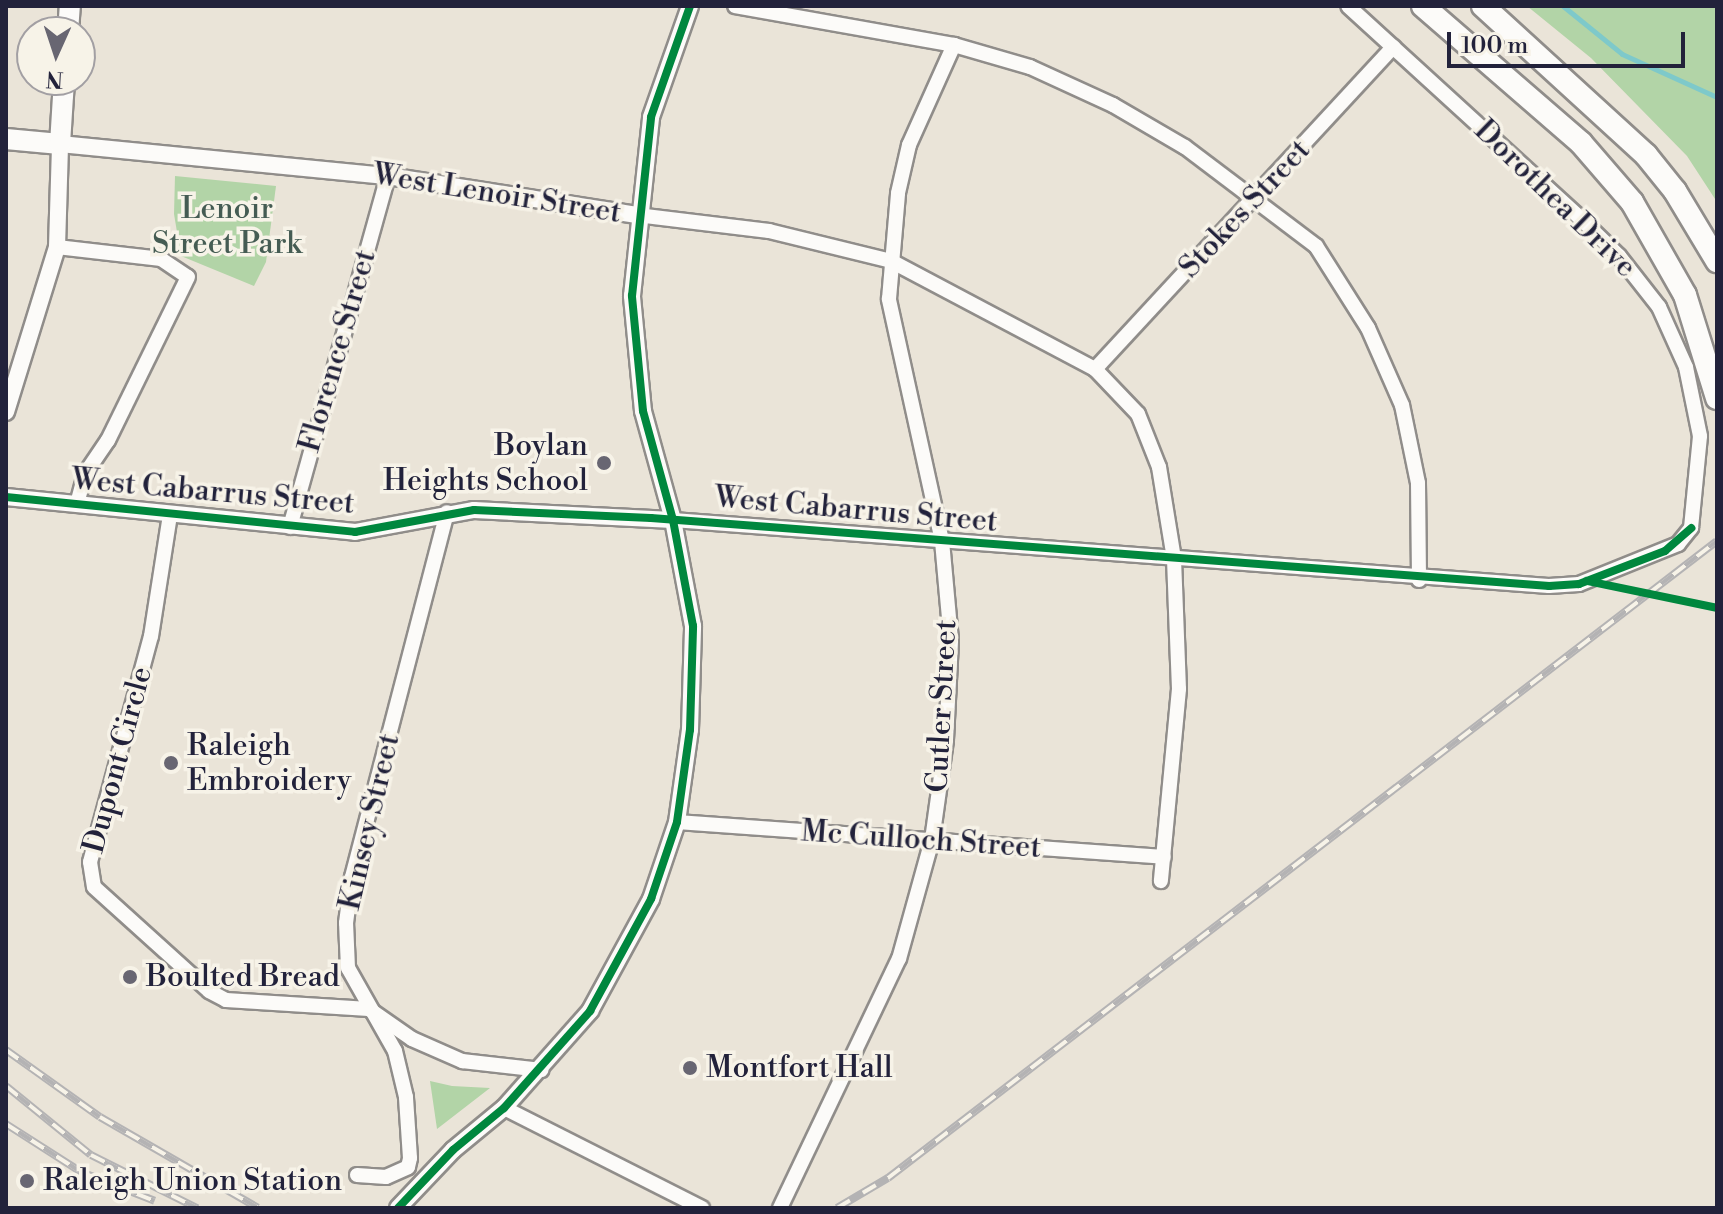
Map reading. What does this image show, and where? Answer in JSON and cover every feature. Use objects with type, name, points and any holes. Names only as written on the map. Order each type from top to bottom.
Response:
[{"type":"main road","points":[[1423,6],[1581,143],[1632,202],[1685,295],[1717,398]]},
{"type":"main road","points":[[1483,6],[1646,155],[1675,191],[1717,261]]},
{"type":"main road","points":[[60,144],[63,96]]},
{"type":"main road","name":"West Lenoir Street","points":[[6,139],[60,144]]},
{"type":"street","points":[[398,1208],[453,1150],[504,1108],[541,1070],[590,1011],[627,950],[677,822],[694,679],[693,626],[673,520],[638,381],[632,296],[637,215],[651,117],[690,6]]},
{"type":"street","points":[[735,6],[954,45],[1030,67],[1113,105],[1256,196],[1316,246],[1368,328],[1402,405],[1418,483],[1419,580]]},
{"type":"street","name":"Dorothea Drive","points":[[1348,6],[1578,216],[1619,256],[1659,307],[1686,367],[1698,416],[1691,528]]},
{"type":"street","name":"Cutler Street","points":[[781,1206],[899,959],[932,840],[946,740],[951,640],[942,541],[894,334],[891,261],[909,145],[954,45]]},
{"type":"street","name":"Stokes Street","points":[[1095,369],[1393,47]]},
{"type":"street","points":[[6,412],[57,247],[60,144]]},
{"type":"street","name":"West Lenoir Street","points":[[60,144],[388,176],[637,215],[769,231],[891,261],[1095,369],[1138,414],[1159,467],[1174,559],[1179,689],[1161,881]]},
{"type":"street","name":"Florence Street","points":[[290,527],[388,176]]},
{"type":"street","points":[[57,247],[161,259],[188,277],[108,440],[85,474],[77,504]]},
{"type":"street","name":"West Cabarrus Street","points":[[6,497],[290,527],[385,530],[447,512],[502,509],[1419,580],[1579,584],[1665,551],[1691,528]]},
{"type":"street","name":"Kinsey Street","points":[[357,1175],[386,1177],[408,1167],[410,1158],[406,1097],[395,1051],[348,968],[350,885],[447,512]]},
{"type":"street","name":"Dupont Circle","points":[[170,515],[151,636],[90,862],[94,887],[209,991],[226,1000],[369,1009]]},
{"type":"street","name":"Mc Culloch Street","points":[[677,822],[1164,857]]},
{"type":"street","points":[[369,1009],[412,1039],[449,1056],[541,1070]]},
{"type":"street","points":[[504,1108],[702,1208]]},
{"type":"green space","points":[[1527,6],[1717,6],[1717,202],[1687,156],[1591,58]]},
{"type":"green space","name":"Lenoir Street Park","points":[[175,176],[276,186],[266,262],[254,286],[181,256],[174,214]]},
{"type":"green space","points":[[430,1081],[452,1086],[490,1088],[437,1129]]},
{"type":"waterway","points":[[1563,6],[1622,54],[1717,97]]},
{"type":"railway","points":[[837,1208],[888,1178],[1717,541]]},
{"type":"railway","points":[[6,1050],[100,1117],[258,1208]]},
{"type":"railway","points":[[6,1086],[91,1155],[197,1208]]},
{"type":"railway","points":[[6,1124],[81,1172],[155,1201]]},
{"type":"cycle path","points":[[398,1208],[453,1150],[504,1108],[590,1011],[651,899],[677,822],[690,730],[693,626],[673,520],[643,411],[632,296],[651,117],[690,6]]},
{"type":"cycle path","points":[[6,497],[355,532],[474,510],[651,518],[1549,586],[1579,584],[1665,551],[1691,528]]},
{"type":"cycle path","points":[[1587,581],[1717,608]]},
{"type":"place","name":"Boylan Heights School","points":[[604,463]]},
{"type":"place","name":"Raleigh Embroidery","points":[[171,763]]},
{"type":"place","name":"Boulted Bread","points":[[130,977]]},
{"type":"place","name":"Montfort Hall","points":[[690,1068]]},
{"type":"place","name":"Raleigh Union Station","points":[[27,1181]]}]
